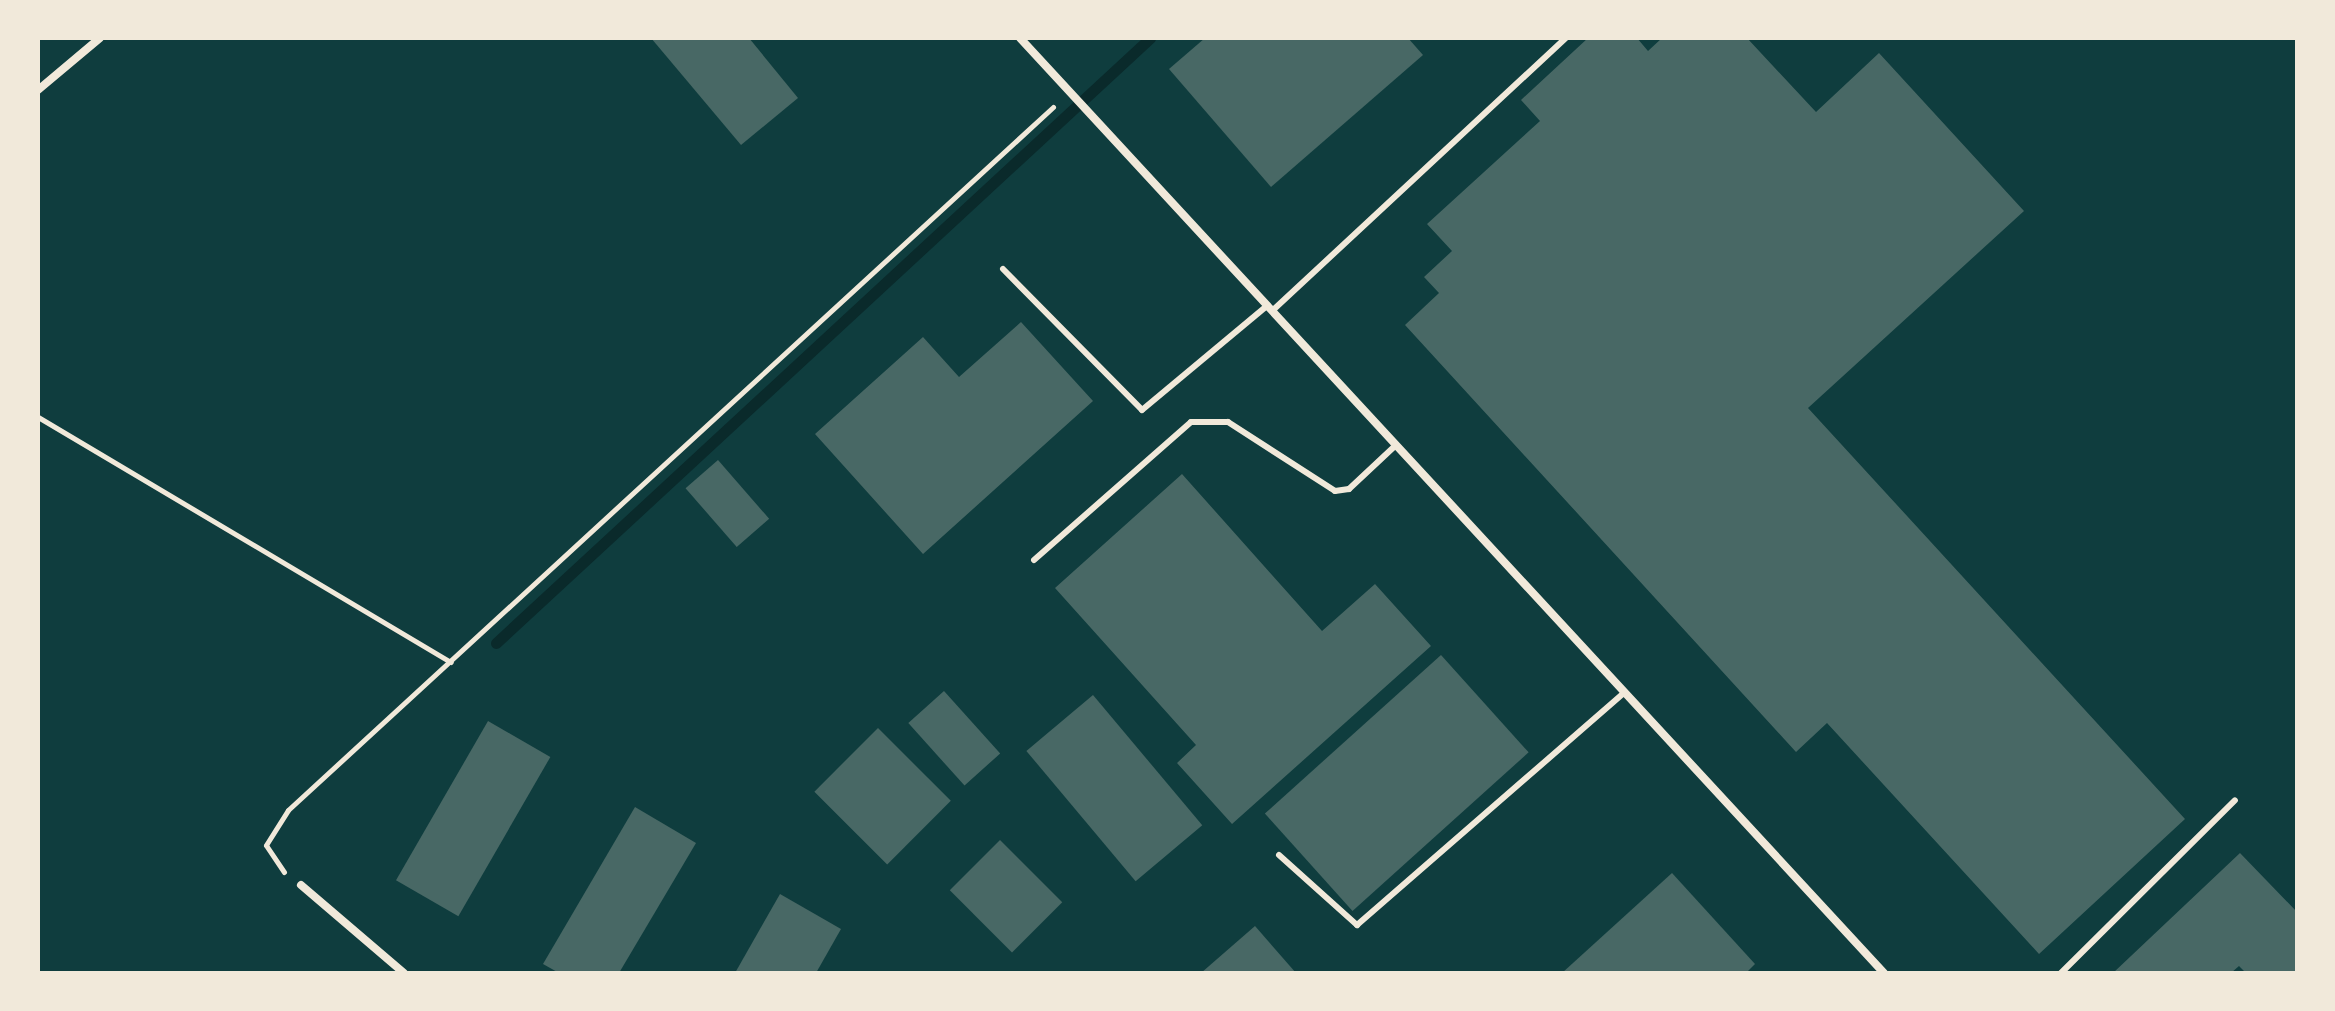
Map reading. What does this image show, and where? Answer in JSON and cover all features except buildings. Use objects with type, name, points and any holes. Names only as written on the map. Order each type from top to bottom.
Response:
[{"type":"street","points":[[38,90],[100,38]]},
{"type":"street","points":[[1020,38],[1884,973]]},
{"type":"street","points":[[301,885],[404,973]]},
{"type":"lane","points":[[1003,269],[1142,410],[1270,308],[1566,38]]},
{"type":"lane","points":[[1034,560],[1191,422],[1228,422],[1335,491],[1349,489],[1396,445]]},
{"type":"lane","points":[[1279,855],[1357,925],[1625,692]]},
{"type":"lane","points":[[2061,973],[2235,800]]},
{"type":"path","points":[[301,885],[266,845],[272,828],[1069,92]]},
{"type":"path","points":[[38,417],[451,662]]},
{"type":"waterway","points":[[496,643],[1150,38]]}]
